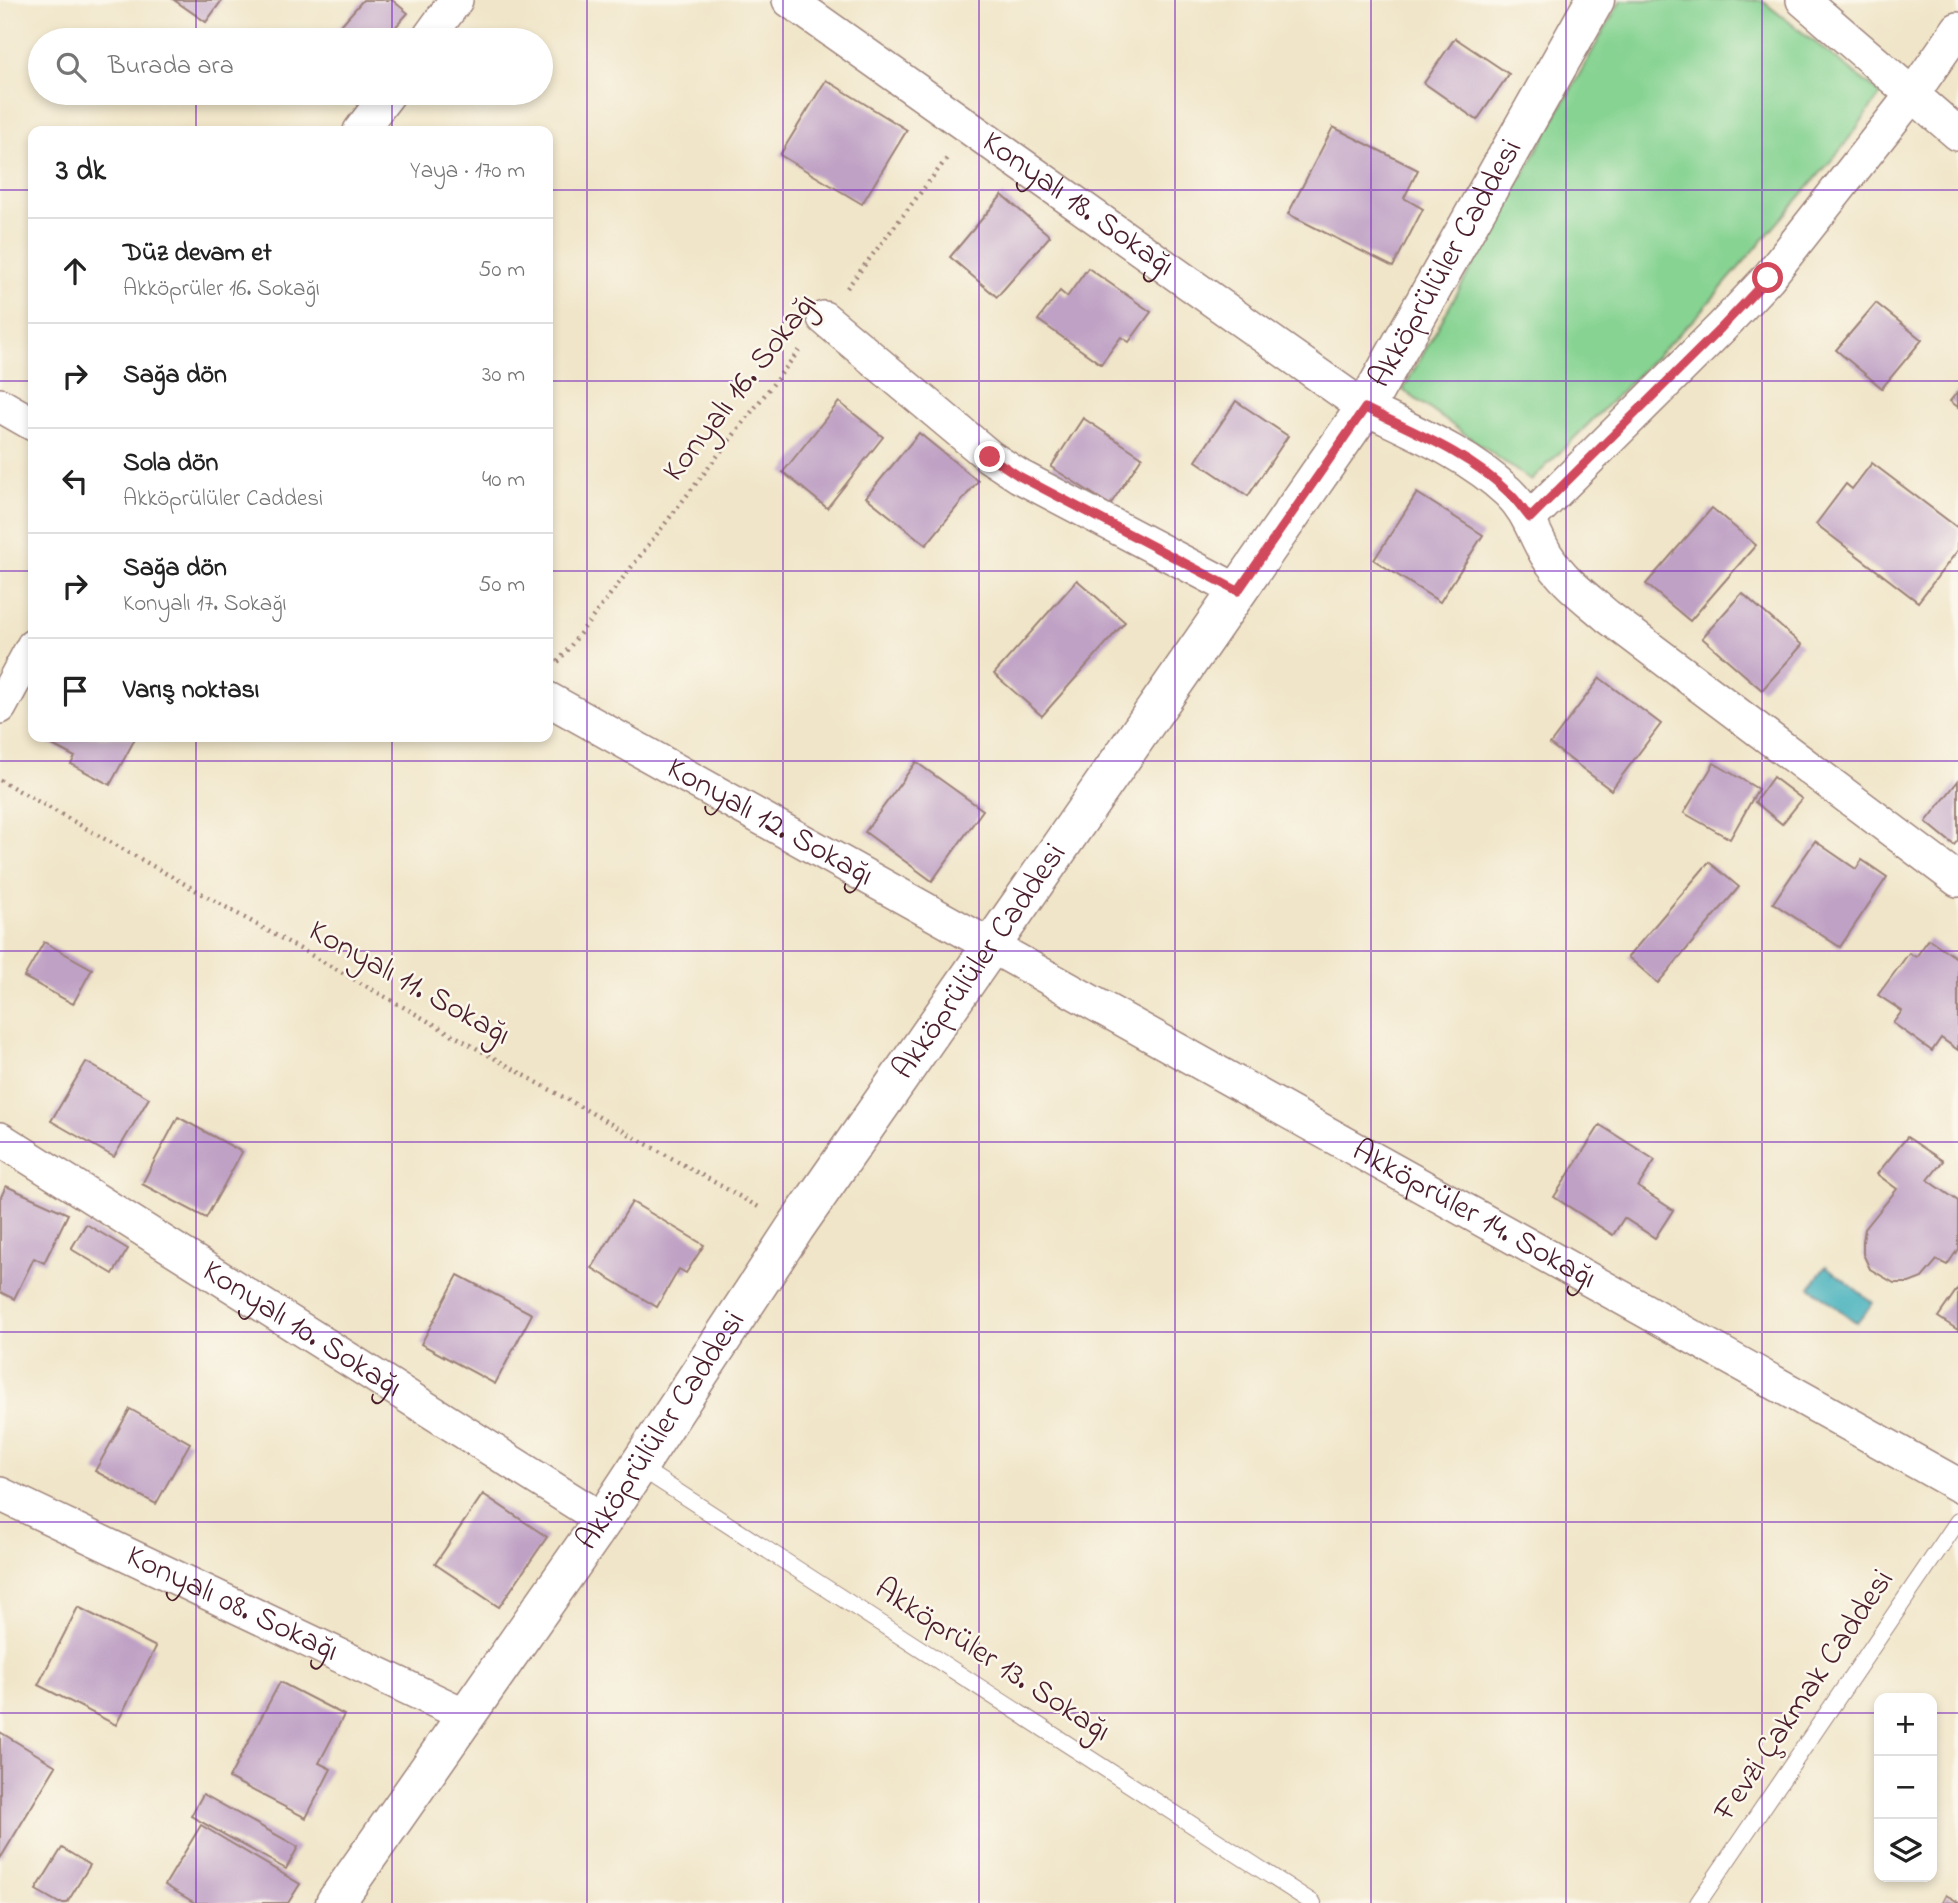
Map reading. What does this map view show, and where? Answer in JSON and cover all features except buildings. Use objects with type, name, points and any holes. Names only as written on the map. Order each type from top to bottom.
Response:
[{"type":"street","points":[[436,28],[456,0]]},
{"type":"street","name":"Konyalı 18. Sokağı","points":[[789,0],[1365,408],[1428,438],[1479,469],[1509,493],[1530,518],[1546,554],[1565,581],[1607,616],[1958,880]]},
{"type":"street","name":"Akköprülüler Caddesi","points":[[335,1903],[603,1520],[795,1228],[1365,408],[1595,0]]},
{"type":"street","points":[[1803,0],[1958,134]]},
{"type":"street","points":[[1530,518],[1768,278],[1912,95],[1958,29]]},
{"type":"street","points":[[364,126],[379,105]]},
{"type":"street","points":[[824,318],[990,457],[1019,476],[1238,591]]},
{"type":"street","points":[[0,405],[28,421]]},
{"type":"street","points":[[0,707],[28,655]]},
{"type":"street","name":"Konyalı 12. Sokağı","points":[[553,702],[991,946]]},
{"type":"street","name":"Akköprüler 14. Sokağı","points":[[991,946],[1958,1485]]},
{"type":"street","name":"Konyalı 10. Sokağı","points":[[0,1139],[603,1520]]},
{"type":"street","name":"Konyalı 08. Sokağı","points":[[0,1494],[465,1715]]},
{"type":"lane","name":"Akköprüler 13. Sokağı","points":[[639,1467],[1314,1903]]},
{"type":"lane","name":"Fevzi Çakmak Caddesi","points":[[1698,1903],[1958,1521]]},
{"type":"path","name":"Konyalı 16. Sokağı","points":[[556,665],[970,128]]},
{"type":"path","name":"Konyalı 11. Sokağı","points":[[0,780],[795,1228]]},
{"type":"green space","points":[[1621,0],[1761,0],[1881,94],[1842,148],[1699,314],[1531,481],[1403,390]]},
{"type":"water","points":[[1826,1266],[1873,1303],[1857,1323],[1810,1287]]},
{"type":"route","points":[[990,457],[1019,476],[1238,591],[1365,408],[1428,438],[1479,469],[1509,493],[1530,518],[1768,278]]}]
